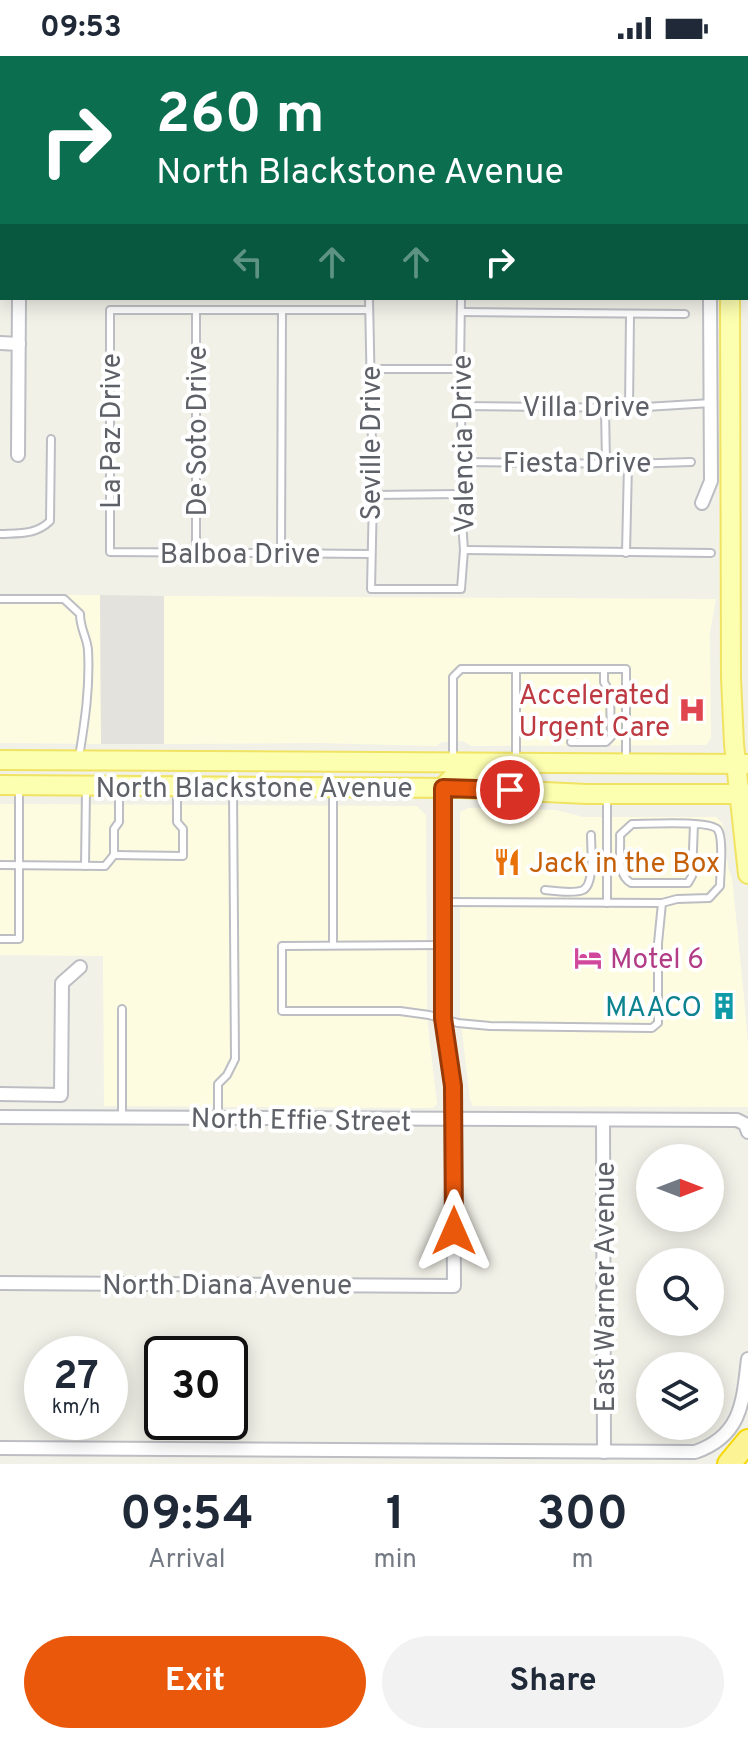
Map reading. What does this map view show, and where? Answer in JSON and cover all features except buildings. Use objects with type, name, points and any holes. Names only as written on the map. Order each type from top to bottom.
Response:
[{"type":"highway","points":[[729,1464],[748,1441]]},
{"type":"main road","points":[[730,300],[731,678],[748,874]]},
{"type":"main road","name":"North Blackstone Avenue","points":[[0,760],[626,763],[742,779]]},
{"type":"main road","points":[[334,787],[349,775],[428,776],[445,771],[453,763]]},
{"type":"main road","points":[[443,788],[445,782],[453,777],[503,775],[516,763]]},
{"type":"main road","name":"North Blackstone Avenue","points":[[0,785],[443,788],[607,794],[742,779]]},
{"type":"street","points":[[18,455],[19,300]]},
{"type":"street","points":[[702,503],[711,481],[710,300]]},
{"type":"street","points":[[0,343],[19,344]]},
{"type":"street","points":[[443,788],[443,1018],[453,1086],[453,1121]]},
{"type":"street","points":[[0,1094],[61,1095],[62,983],[80,967]]},
{"type":"street","name":"North Effie Street","points":[[0,1117],[737,1120],[747,1128]]},
{"type":"street","name":"North Diana Avenue","points":[[0,1283],[454,1286],[453,1121]]},
{"type":"street","name":"East Warner Avenue","points":[[603,1121],[604,1452]]},
{"type":"street","points":[[0,1448],[695,1452],[725,1435],[739,1416],[748,1359]]},
{"type":"lane","name":"Seville Drive","points":[[369,300],[373,495],[371,589]]},
{"type":"lane","name":"Valencia Drive","points":[[371,589],[461,589],[464,550],[460,494],[461,300]]},
{"type":"lane","name":"La Paz Drive","points":[[110,552],[110,310],[196,310]]},
{"type":"lane","points":[[196,310],[368,310]]},
{"type":"lane","name":"De Soto Drive","points":[[196,310],[196,553]]},
{"type":"lane","points":[[281,553],[282,310]]},
{"type":"lane","points":[[462,312],[685,314]]},
{"type":"lane","points":[[629,408],[630,315]]},
{"type":"lane","points":[[370,369],[460,369]]},
{"type":"lane","name":"Villa Drive","points":[[462,406],[629,408],[711,403]]},
{"type":"lane","points":[[605,408],[606,463]]},
{"type":"lane","points":[[0,534],[31,533],[42,529],[50,521],[51,439]]},
{"type":"lane","name":"Fiesta Drive","points":[[462,462],[691,462]]},
{"type":"lane","points":[[626,553],[628,464]]},
{"type":"lane","points":[[373,495],[460,494]]},
{"type":"lane","points":[[464,550],[711,553]]},
{"type":"lane","name":"Balboa Drive","points":[[110,552],[370,554]]},
{"type":"lane","points":[[0,599],[64,599],[80,614],[80,629],[88,646],[88,703],[78,761]]},
{"type":"lane","points":[[453,763],[453,677],[461,669],[626,669],[626,763]]},
{"type":"lane","points":[[516,669],[516,763]]},
{"type":"lane","points":[[571,742],[606,742],[611,737],[610,693],[604,682],[604,669]]},
{"type":"lane","points":[[0,939],[19,939],[19,785]]},
{"type":"lane","points":[[85,866],[86,785]]},
{"type":"lane","points":[[0,865],[105,866],[114,855],[114,829],[119,822],[119,786]]},
{"type":"lane","points":[[114,855],[183,856],[183,829],[177,822],[177,786]]},
{"type":"lane","points":[[218,1118],[218,1084],[235,1059],[233,787]]},
{"type":"lane","points":[[333,945],[334,787]]},
{"type":"lane","points":[[607,794],[607,903]]},
{"type":"lane","points":[[443,902],[662,903],[677,899],[701,900],[719,891],[720,833],[712,824],[694,824],[632,824],[622,831],[621,872],[624,879],[631,883],[685,884],[692,879],[694,824]]},
{"type":"lane","points":[[545,890],[579,891],[587,887],[591,879],[591,835]]},
{"type":"lane","points":[[442,945],[282,946],[282,1011],[400,1011],[490,1026],[652,1028],[658,1023],[658,943],[662,903]]},
{"type":"lane","points":[[122,1009],[122,1118]]},
{"type":"shaded area","points":[[0,595],[100,595],[101,744],[0,743]]},
{"type":"shaded area","points":[[100,595],[164,596],[164,744],[101,744]]},
{"type":"shaded area","points":[[164,596],[716,599],[710,632],[711,738],[706,745],[471,746],[463,741],[442,742],[436,746],[164,744]]},
{"type":"shaded area","points":[[0,804],[417,806],[426,815],[427,1018],[437,1104],[433,1108],[104,1106],[103,956],[0,955]]},
{"type":"shaded area","points":[[469,808],[556,810],[583,817],[716,817],[723,824],[728,868],[732,877],[744,997],[748,1107],[473,1106],[460,1015],[460,812]]},
{"type":"place","name":"Accelerated Urgent Care","points":[[692,710]]},
{"type":"place","name":"Jack in the Box","points":[[507,862]]},
{"type":"place","name":"Motel 6","points":[[588,958]]},
{"type":"place","name":"MAACO","points":[[724,1006]]},
{"type":"route","points":[[454,1231],[453,1086],[443,1018],[443,788],[510,790]]}]
